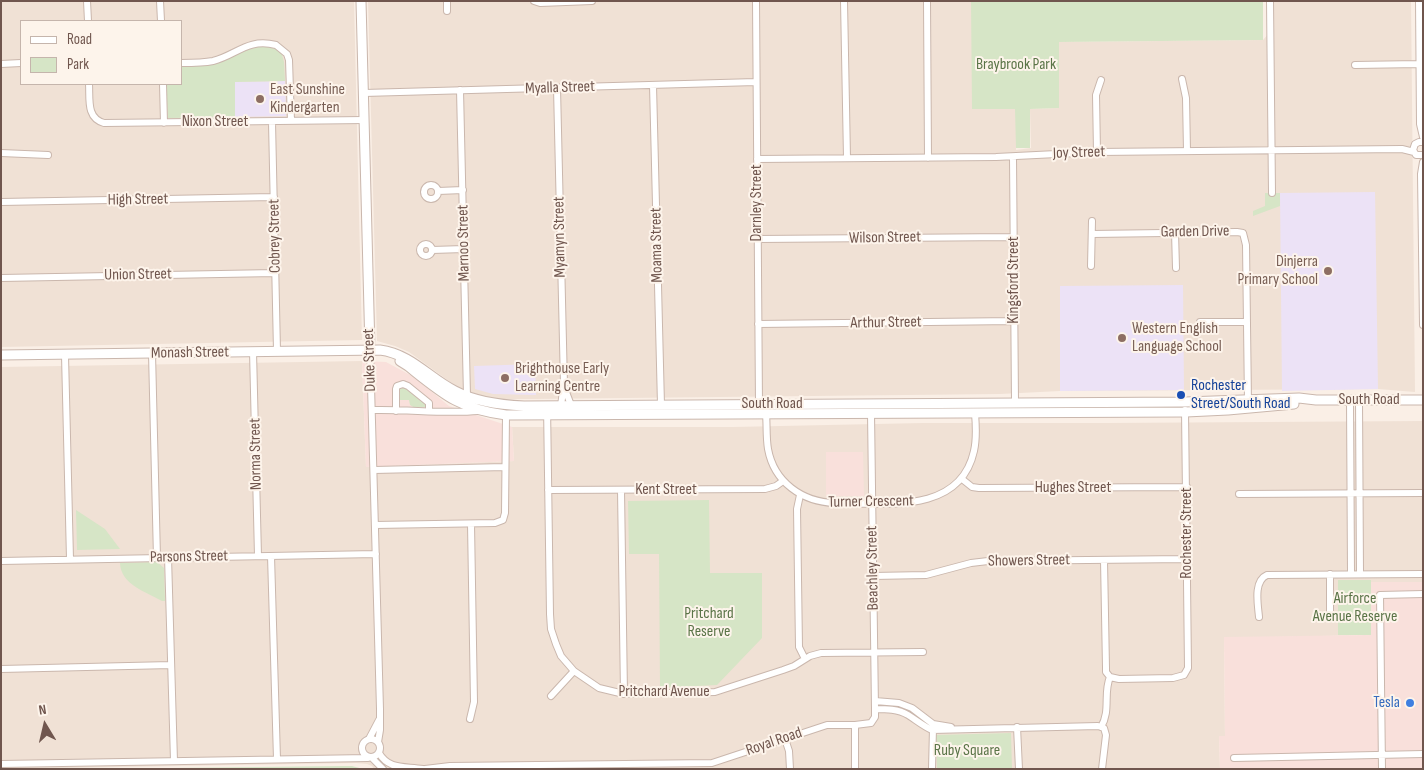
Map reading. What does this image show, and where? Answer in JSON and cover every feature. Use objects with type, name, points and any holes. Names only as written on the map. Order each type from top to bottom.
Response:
[{"type":"street","points":[[87,1],[88,20]]},
{"type":"street","points":[[160,1],[161,20]]},
{"type":"street","name":"Duke Street","points":[[362,1],[380,730],[378,742]]},
{"type":"street","points":[[447,1],[447,11]]},
{"type":"street","points":[[534,1],[540,3],[592,1]]},
{"type":"street","name":"Darnley Street","points":[[756,1],[759,404]]},
{"type":"street","points":[[844,1],[847,158]]},
{"type":"street","points":[[927,1],[928,158]]},
{"type":"street","points":[[1270,1],[1272,193]]},
{"type":"street","points":[[1419,1],[1420,124],[1418,149],[1421,174],[1423,325]]},
{"type":"street","points":[[182,63],[211,62],[237,49],[256,44],[270,43],[276,45],[287,54],[289,60],[291,121]]},
{"type":"street","points":[[1,64],[20,63]]},
{"type":"street","points":[[1355,65],[1419,64]]},
{"type":"street","points":[[1182,79],[1186,98],[1187,151]]},
{"type":"street","points":[[1097,152],[1096,95],[1101,80]]},
{"type":"street","name":"Myalla Street","points":[[364,93],[756,82]]},
{"type":"street","name":"Nixon Street","points":[[89,85],[91,111],[97,120],[104,123],[364,120]]},
{"type":"street","points":[[163,85],[164,123]]},
{"type":"street","name":"Moama Street","points":[[653,85],[660,405]]},
{"type":"street","name":"Myamyn Street","points":[[557,88],[564,385],[561,405]]},
{"type":"street","name":"Marnoo Street","points":[[460,90],[467,396]]},
{"type":"street","name":"Cobrey Street","points":[[272,122],[276,351]]},
{"type":"street","points":[[1420,124],[1423,137]]},
{"type":"street","name":"Joy Street","points":[[757,159],[1013,157],[1097,152],[1418,149]]},
{"type":"street","points":[[1,154],[48,155]]},
{"type":"street","name":"Kingsford Street","points":[[1013,157],[1015,402]]},
{"type":"street","points":[[1421,174],[1423,162]]},
{"type":"street","points":[[438,191],[463,190]]},
{"type":"street","name":"High Street","points":[[1,202],[274,197]]},
{"type":"street","points":[[1091,266],[1092,221]]},
{"type":"street","points":[[1175,232],[1176,268]]},
{"type":"street","name":"Garden Drive","points":[[1092,234],[1175,232],[1236,232],[1243,234],[1246,245],[1248,404]]},
{"type":"street","name":"Wilson Street","points":[[757,239],[1013,236]]},
{"type":"street","points":[[432,250],[464,249]]},
{"type":"street","name":"Union Street","points":[[1,278],[275,273]]},
{"type":"street","name":"Arthur Street","points":[[758,324],[1014,321]]},
{"type":"street","points":[[1200,322],[1247,322]]},
{"type":"street","name":"South Road","points":[[370,350],[389,351],[400,354],[456,392],[467,396],[488,402],[546,410],[561,405],[759,404],[976,412],[1186,412],[1248,404],[1316,400],[1423,400]]},
{"type":"street","name":"South Road","points":[[370,350],[408,366],[454,401],[480,411]]},
{"type":"street","name":"Monash Street","points":[[4,356],[370,350]]},
{"type":"street","name":"Norma Street","points":[[253,351],[258,556]]},
{"type":"street","points":[[152,353],[157,558]]},
{"type":"street","points":[[65,355],[70,559]]},
{"type":"street","points":[[396,411],[396,389],[397,386],[403,384],[408,386],[428,404],[429,410]]},
{"type":"street","name":"Myamyn Street","points":[[564,385],[571,405]]},
{"type":"street","points":[[1354,400],[1359,493],[1360,574]]},
{"type":"street","points":[[1351,574],[1354,400]]},
{"type":"street","points":[[1015,402],[1015,412]]},
{"type":"street","name":"South Road","points":[[372,410],[429,410],[444,413],[480,411],[506,414],[546,410],[766,414],[1015,402],[1248,404]]},
{"type":"street","name":"Rochester Street","points":[[1110,677],[1118,679],[1180,677],[1187,672],[1185,402]]},
{"type":"street","points":[[759,404],[766,414]]},
{"type":"street","name":"Beachley Street","points":[[870,408],[875,701],[875,717],[871,723]]},
{"type":"street","name":"Pritchard Avenue","points":[[546,410],[551,629],[561,656],[574,671],[599,688],[624,694],[715,692],[794,666],[805,658],[822,653],[923,652]]},
{"type":"street","name":"Turner Crescent","points":[[766,414],[768,448],[772,464],[783,481],[800,495],[825,503],[872,503],[924,501],[942,494],[962,479],[975,450],[976,412]]},
{"type":"street","points":[[375,525],[471,524],[495,523],[503,520],[505,513],[506,414]]},
{"type":"street","points":[[374,470],[505,467]]},
{"type":"street","name":"Hughes Street","points":[[962,479],[972,486],[979,488],[1187,487]]},
{"type":"street","name":"Kent Street","points":[[548,490],[765,489],[776,486],[783,481]]},
{"type":"street","points":[[621,490],[624,694]]},
{"type":"street","points":[[1239,494],[1423,493]]},
{"type":"street","points":[[800,495],[797,509],[799,647],[805,658]]},
{"type":"street","points":[[470,719],[474,702],[471,524]]},
{"type":"street","name":"Parsons Street","points":[[1,560],[376,554]]},
{"type":"street","points":[[271,556],[277,759]]},
{"type":"street","points":[[168,558],[174,761]]},
{"type":"street","name":"Showers Street","points":[[873,576],[926,575],[982,562],[1187,559]]},
{"type":"street","points":[[1101,727],[1106,717],[1106,686],[1110,677],[1106,672],[1104,560]]},
{"type":"street","points":[[1259,617],[1258,587],[1264,576],[1272,574],[1423,574]]},
{"type":"street","points":[[1330,574],[1330,615]]},
{"type":"street","points":[[1382,769],[1380,595],[1423,594]]},
{"type":"street","points":[[1,669],[171,665]]},
{"type":"street","points":[[551,696],[574,671]]},
{"type":"street","points":[[875,701],[899,703],[912,708],[933,727],[932,769]]},
{"type":"street","points":[[907,714],[912,708]]},
{"type":"street","points":[[875,709],[897,710],[907,714],[925,727],[960,729],[1094,725],[1101,727],[1106,735],[1102,769]]},
{"type":"street","name":"Duke Street","points":[[369,739],[379,720]]},
{"type":"street","name":"Royal Road","points":[[379,753],[386,764],[392,767],[424,769],[450,766],[669,766],[712,763],[827,725],[871,723]]},
{"type":"street","points":[[855,725],[855,769]]},
{"type":"street","points":[[1017,727],[1019,769]]},
{"type":"street","points":[[1,764],[370,758],[379,753],[378,742],[369,739],[350,756],[344,757]]},
{"type":"street","points":[[786,739],[790,751],[790,769]]},
{"type":"street","points":[[361,748],[363,754],[383,769]]},
{"type":"street","points":[[1234,758],[1423,754]]},
{"type":"shaded area","points":[[1,1],[354,1],[362,340],[1,347]]},
{"type":"shaded area","points":[[368,1],[977,1],[1016,108],[1016,150],[1031,148],[1030,109],[1059,108],[1059,42],[1263,40],[1271,31],[1270,1],[1411,1],[1415,392],[1378,389],[1060,391],[1000,394],[495,399],[457,387],[409,352],[377,341]]},
{"type":"shaded area","name":"East Sunshine Kindergarten","points":[[285,81],[286,116],[235,117],[234,82]]},
{"type":"shaded area","name":"Dinjerra Primary School","points":[[1375,192],[1378,389],[1282,391],[1280,193]]},
{"type":"shaded area","name":"Western English Language School","points":[[1183,285],[1184,390],[1060,391],[1060,286]]},
{"type":"shaded area","points":[[362,361],[366,467],[514,461],[512,427],[1423,421],[1423,582],[1371,582],[1371,635],[1224,638],[1225,736],[1219,737],[1220,769],[374,769],[367,764],[356,763],[1,769],[1,367]]},
{"type":"shaded area","points":[[362,361],[386,362],[414,377],[449,406],[512,427],[514,461],[366,467]]},
{"type":"shaded area","name":"Brighthouse Early Learning Centre","points":[[535,364],[536,395],[493,394],[475,389],[474,366]]},
{"type":"shaded area","points":[[826,452],[863,452],[864,496],[826,496]]},
{"type":"shaded area","points":[[1371,582],[1423,582],[1423,769],[1220,769],[1219,736],[1225,736],[1224,637],[1371,635]]},
{"type":"green space","name":"Braybrook Park","points":[[971,1],[1263,1],[1263,40],[1059,42],[1059,108],[1030,109],[1030,148],[1016,148],[1015,109],[972,109]]},
{"type":"green space","points":[[259,47],[269,47],[281,51],[284,62],[285,81],[235,82],[235,117],[168,118],[166,85],[182,85],[182,66],[215,64],[243,51]]},
{"type":"green space","points":[[1265,193],[1280,193],[1280,206],[1253,216],[1253,211],[1265,206]]},
{"type":"green space","points":[[404,386],[426,404],[426,407],[415,408],[410,405],[409,400],[397,400],[398,388]]},
{"type":"green space","name":"Pritchard Reserve","points":[[709,500],[710,573],[762,573],[762,638],[717,685],[660,688],[659,554],[629,554],[628,501]]},
{"type":"green space","points":[[76,510],[105,529],[120,549],[77,550]]},
{"type":"green space","points":[[157,562],[164,568],[165,601],[129,582],[121,571],[120,563]]},
{"type":"green space","name":"Airforce Avenue Reserve","points":[[1338,580],[1371,580],[1371,635],[1338,635]]},
{"type":"green space","name":"Ruby Square","points":[[1011,733],[1012,769],[937,769],[936,735]]},
{"type":"green space","points":[[343,766],[363,769],[86,769]]},
{"type":"place","name":"East Sunshine Kindergarten","points":[[260,99]]},
{"type":"place","name":"Dinjerra Primary School","points":[[1328,271]]},
{"type":"place","name":"Western English Language School","points":[[1122,338]]},
{"type":"place","name":"Brighthouse Early Learning Centre","points":[[505,378]]},
{"type":"place","name":"Rochester Street/South Road","points":[[1181,395]]},
{"type":"place","name":"Tesla","points":[[1410,703]]}]
